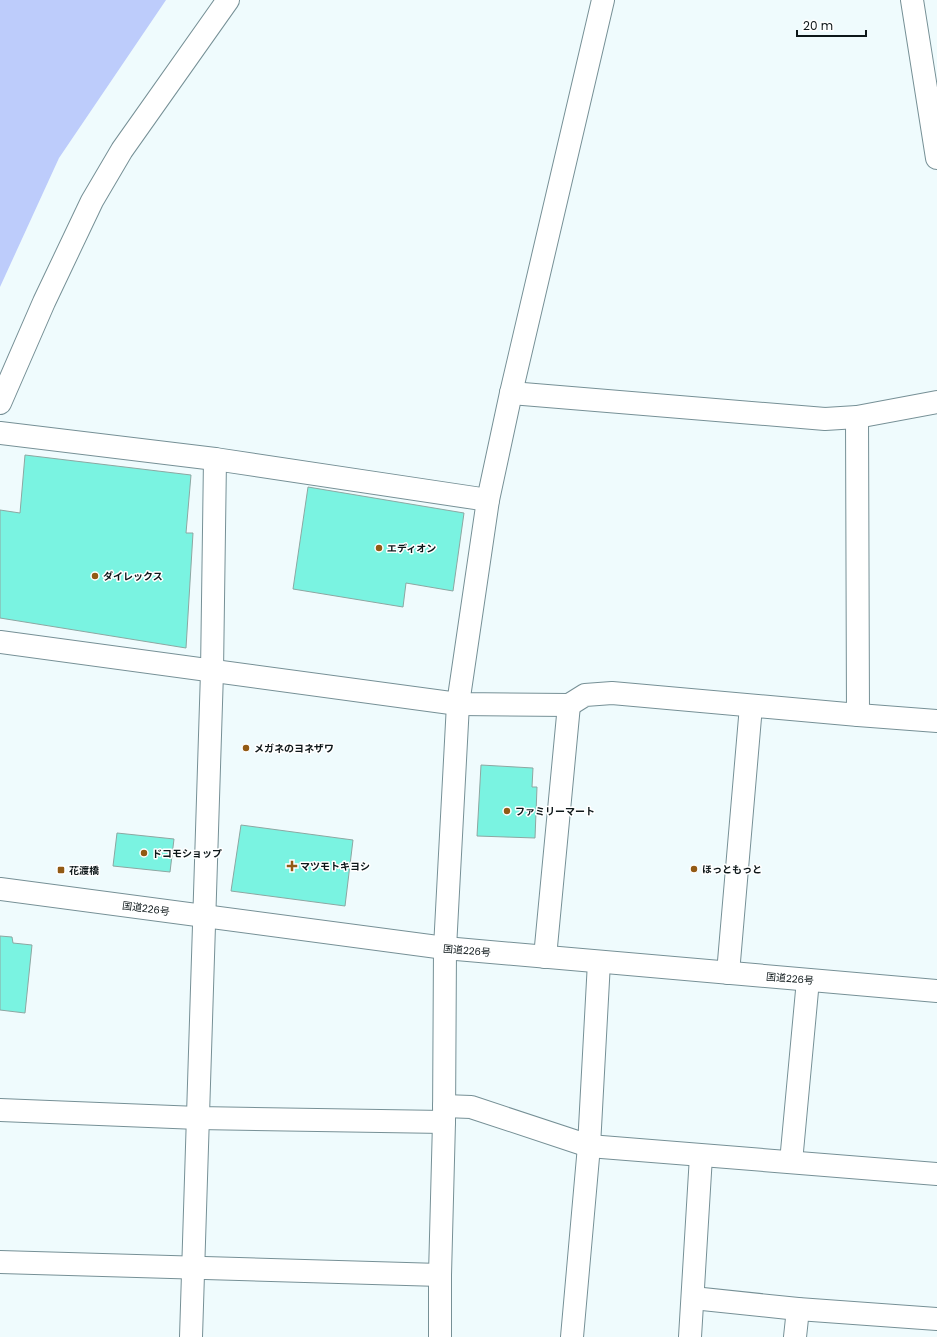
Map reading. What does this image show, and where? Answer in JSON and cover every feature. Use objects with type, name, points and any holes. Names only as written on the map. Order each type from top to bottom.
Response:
[{"type":"main road","points":[[0,403],[44,302],[92,201],[122,150],[228,0]]},
{"type":"main road","points":[[440,1337],[445,948],[458,704],[488,500],[511,393],[603,0]]},
{"type":"main road","points":[[912,0],[937,158]]},
{"type":"main road","points":[[511,393],[826,418],[857,417],[937,402]]},
{"type":"main road","points":[[857,417],[858,715]]},
{"type":"main road","points":[[0,433],[215,459],[488,500]]},
{"type":"main road","points":[[191,1337],[212,672],[215,459]]},
{"type":"main road","points":[[0,642],[212,672],[458,704],[569,705],[585,695],[612,693],[937,721]]},
{"type":"main road","points":[[545,957],[569,705]]},
{"type":"main road","points":[[728,973],[751,706]]},
{"type":"main road","name":"国道226号","points":[[0,889],[445,948],[937,991]]},
{"type":"main road","points":[[572,1337],[588,1146],[599,962]]},
{"type":"main road","points":[[791,1162],[808,980]]},
{"type":"main road","points":[[0,1110],[198,1118],[444,1114],[471,1107],[588,1146],[937,1174]]},
{"type":"main road","points":[[690,1337],[701,1156]]},
{"type":"main road","points":[[0,1262],[440,1275]]},
{"type":"main road","points":[[693,1298],[798,1309],[937,1319]]},
{"type":"main road","points":[[795,1337],[798,1309]]},
{"type":"water","points":[[0,0],[166,0],[59,158],[0,287]]},
{"type":"building","name":"ダイレックス","points":[[25,455],[191,475],[186,533],[193,533],[186,648],[0,618],[0,510],[20,513]]},
{"type":"building","name":"エディオン","points":[[308,487],[464,513],[453,591],[406,583],[403,607],[293,589]]},
{"type":"building","name":"ファミリーマート","points":[[481,765],[533,768],[532,787],[537,787],[535,838],[477,836]]},
{"type":"building","name":"マツモトキヨシ","points":[[241,825],[353,840],[345,906],[231,891]]},
{"type":"building","name":"ドコモショップ","points":[[117,833],[174,839],[170,872],[113,866]]},
{"type":"building","points":[[0,936],[12,937],[13,943],[32,945],[25,1013],[0,1010]]},
{"type":"place","name":"エディオン","points":[[379,548]]},
{"type":"place","name":"ダイレックス","points":[[95,576]]},
{"type":"place","name":"メガネのヨネザワ","points":[[246,748]]},
{"type":"place","name":"ファミリーマート","points":[[507,811]]},
{"type":"place","name":"ドコモショップ","points":[[144,853]]},
{"type":"place","name":"マツモトキヨシ","points":[[292,866]]},
{"type":"place","name":"ほっともっと","points":[[694,869]]},
{"type":"place","name":"花渡橋","points":[[61,870]]}]
